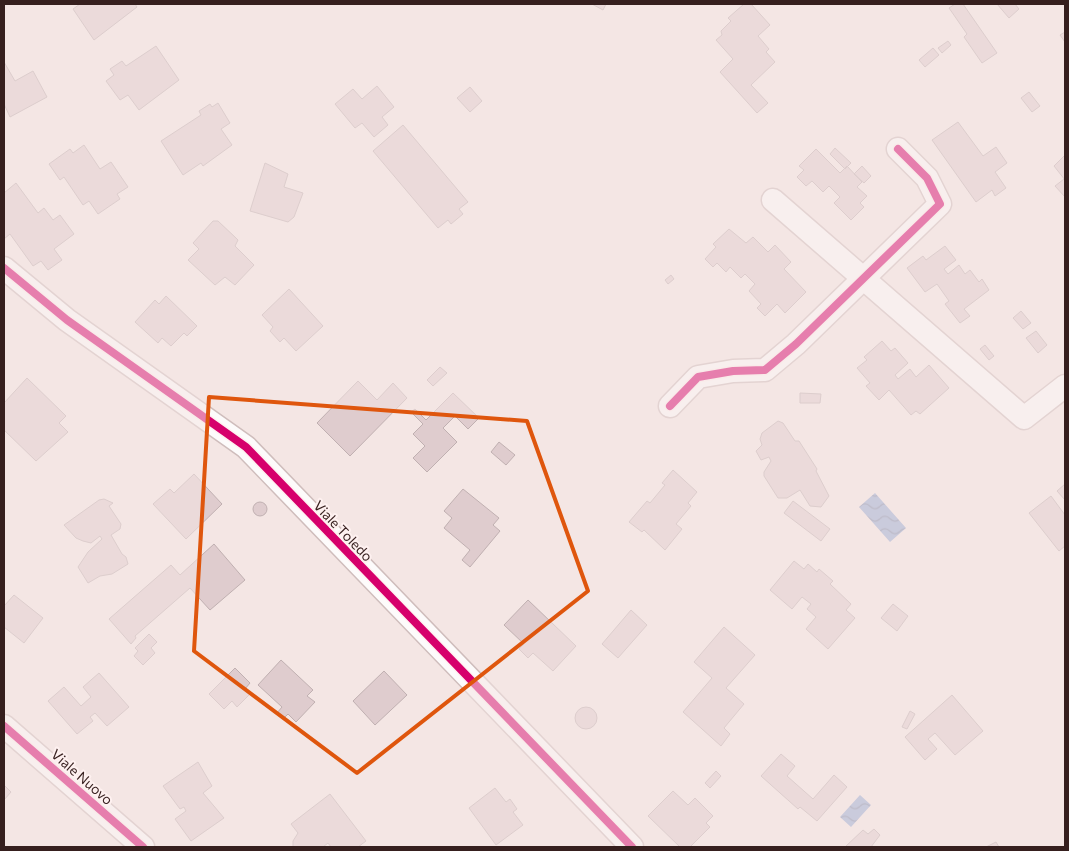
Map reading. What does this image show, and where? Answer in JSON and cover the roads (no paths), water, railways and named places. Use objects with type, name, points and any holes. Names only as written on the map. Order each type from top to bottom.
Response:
[{"type":"street","points":[[670,406],[698,377],[733,371],[765,370],[796,344],[862,277],[940,204],[927,178],[898,149]]},
{"type":"street","points":[[773,200],[1024,418],[1065,386]]},
{"type":"street","name":"Viale Toledo","points":[[4,268],[67,320],[246,447],[632,847]]},
{"type":"street","name":"Viale Nuovo","points":[[4,726],[143,847]]},
{"type":"water","points":[[875,493],[906,528],[890,542],[859,507]]},
{"type":"water","points":[[860,795],[871,805],[851,827],[840,817]]}]
